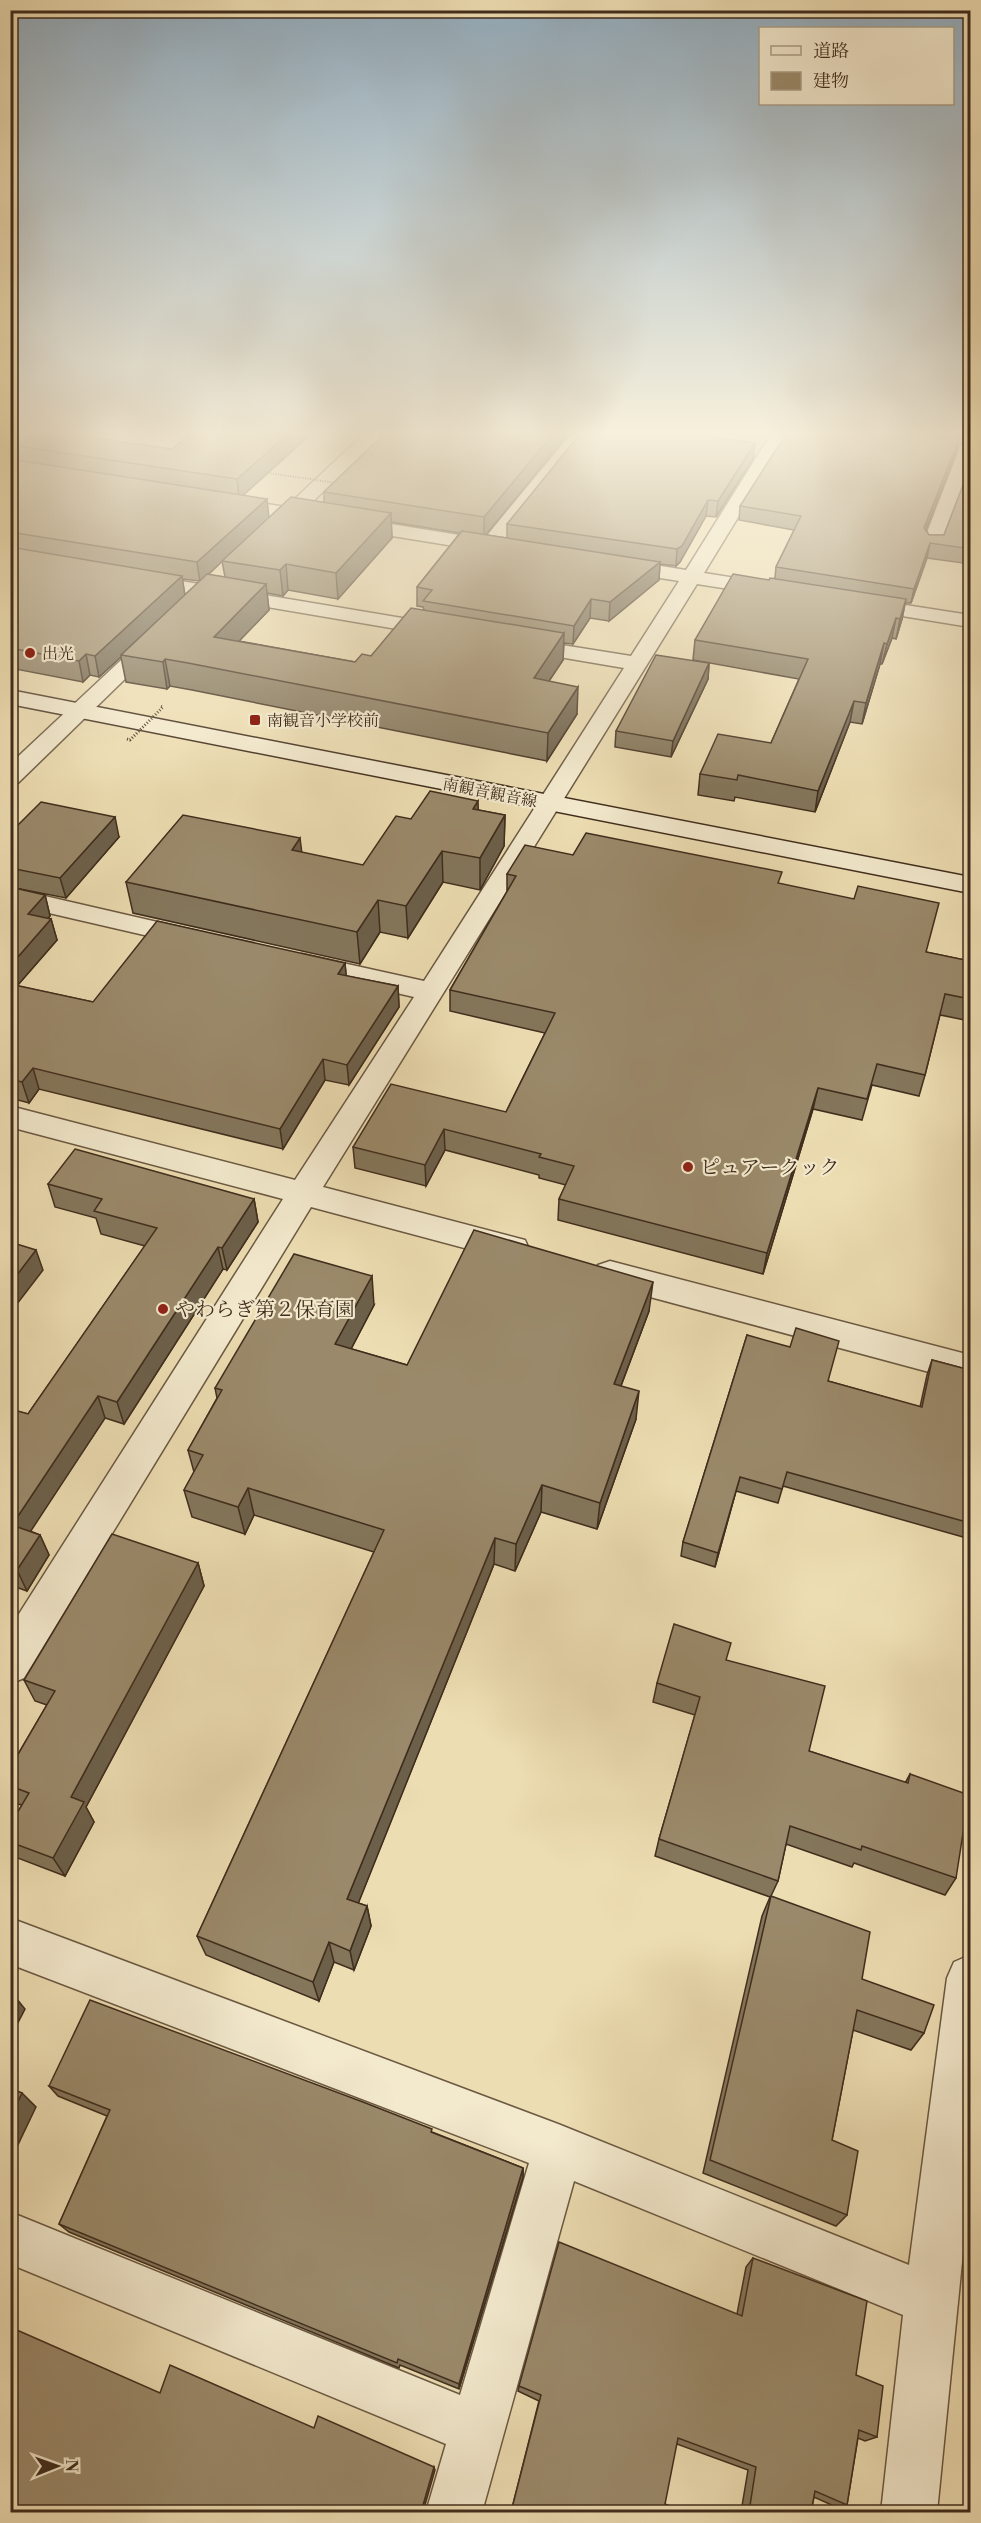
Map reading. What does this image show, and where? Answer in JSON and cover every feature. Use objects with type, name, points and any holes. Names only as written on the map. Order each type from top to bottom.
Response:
[{"type":"street","points":[[10,1665],[303,1193],[638,664],[706,552]]},
{"type":"street","points":[[596,562],[795,593]]},
{"type":"street","points":[[114,575],[463,634]]},
{"type":"street","points":[[190,606],[223,576]]},
{"type":"street","points":[[842,601],[970,621]]},
{"type":"street","points":[[10,778],[174,622]]},
{"type":"street","points":[[498,640],[638,664]]},
{"type":"street","name":"南観音観音線","points":[[10,696],[549,804],[970,885]]},
{"type":"street","points":[[10,896],[216,943]]},
{"type":"street","points":[[273,956],[432,992]]},
{"type":"street","points":[[10,1116],[545,1257]]},
{"type":"street","points":[[579,1266],[970,1369]]},
{"type":"street","points":[[10,1941],[558,2150],[931,2300]]},
{"type":"street","points":[[909,2512],[931,2300],[970,1978]]},
{"type":"street","points":[[454,2512],[558,2150]]},
{"type":"street","points":[[10,2238],[477,2429]]},
{"type":"path","points":[[127,739],[130,740],[164,706],[159,706]]},
{"type":"building","points":[[10,552],[38,552],[182,576],[95,656],[86,654],[79,661],[10,648]]},
{"type":"building","points":[[133,552],[208,552],[197,562]]},
{"type":"building","points":[[232,552],[355,552],[336,573],[286,564],[280,570],[222,561]]},
{"type":"building","points":[[445,552],[594,552],[660,562],[610,602],[591,599],[574,626],[423,601],[432,590],[417,587]]},
{"type":"building","points":[[783,552],[927,552],[914,589],[776,567]]},
{"type":"building","points":[[207,574],[266,584],[214,637],[355,662],[362,654],[371,656],[411,608],[564,633],[534,678],[578,687],[548,733],[188,663],[165,659],[163,662],[121,655]]},
{"type":"building","points":[[733,574],[906,599],[900,619],[896,618],[887,644],[884,643],[866,703],[854,701],[818,791],[738,775],[737,780],[700,774],[718,734],[771,743],[808,659],[695,640]]},
{"type":"building","points":[[656,655],[709,663],[673,741],[616,731]]},
{"type":"building","points":[[430,791],[478,801],[473,809],[505,815],[480,858],[442,851],[406,906],[378,900],[357,932],[126,882],[183,815],[300,838],[292,850],[363,865],[396,816],[411,819]]},
{"type":"building","points":[[41,802],[115,817],[60,878],[10,868],[10,833]]},
{"type":"building","points":[[586,833],[782,872],[778,883],[854,899],[858,886],[939,903],[926,952],[970,961],[970,999],[945,994],[925,1075],[877,1064],[867,1099],[818,1088],[767,1253],[559,1199],[574,1166],[539,1157],[541,1154],[444,1129],[425,1165],[353,1147],[391,1084],[506,1112],[555,1013],[450,990],[516,876],[507,874],[525,845],[573,855]]},
{"type":"building","points":[[10,887],[45,895],[28,914],[51,919],[10,966]]},
{"type":"building","points":[[157,921],[345,963],[338,974],[398,986],[347,1065],[323,1059],[280,1129],[33,1068],[22,1082],[10,1079],[10,984],[93,1002]]},
{"type":"building","points":[[75,1149],[254,1199],[222,1248],[218,1247],[117,1402],[98,1396],[12,1525],[40,1535],[17,1570],[10,1568],[10,1409],[28,1414],[157,1228],[94,1211],[102,1199],[48,1184]]},
{"type":"building","points":[[474,1230],[653,1282],[614,1384],[639,1391],[600,1503],[542,1485],[516,1544],[495,1538],[347,1899],[367,1906],[350,1951],[329,1942],[313,1982],[197,1936],[384,1530],[248,1488],[238,1507],[184,1490],[203,1455],[188,1450],[222,1390],[215,1388],[294,1254],[372,1276],[335,1344],[407,1365]]},
{"type":"building","points":[[10,1242],[36,1250],[10,1284]]},
{"type":"building","points":[[796,1328],[839,1341],[828,1381],[922,1407],[932,1360],[970,1370],[970,1523],[787,1472],[782,1489],[740,1477],[718,1553],[683,1542],[747,1335],[790,1347]]},
{"type":"building","points":[[112,1534],[198,1563],[71,1797],[84,1802],[53,1858],[10,1842],[10,1825],[29,1793],[10,1786],[10,1768],[55,1691],[24,1680]]},
{"type":"building","points":[[674,1624],[731,1643],[726,1660],[825,1686],[809,1751],[908,1783],[910,1774],[969,1795],[956,1878],[862,1846],[861,1850],[790,1826],[778,1881],[659,1839],[700,1697],[657,1683]]},
{"type":"building","points":[[771,1896],[870,1932],[862,1979],[934,2005],[924,2033],[857,2010],[832,2140],[858,2151],[847,2215],[710,2160]]},
{"type":"building","points":[[90,2000],[363,2102],[432,2129],[431,2132],[523,2168],[459,2384],[398,2359],[397,2363],[59,2224],[110,2110],[49,2086]]},
{"type":"building","points":[[10,2088],[22,2093],[10,2117]]},
{"type":"building","points":[[559,2242],[742,2316],[753,2258],[867,2301],[856,2375],[883,2386],[877,2437],[859,2430],[847,2505],[815,2491],[811,2512],[749,2512],[756,2467],[678,2438],[665,2504],[685,2512],[511,2512],[541,2395],[519,2386]]},
{"type":"building","points":[[10,2327],[160,2393],[170,2365],[314,2428],[318,2416],[434,2467],[421,2512],[10,2512]]},
{"type":"place","name":"出光","points":[[30,653]]},
{"type":"place","name":"南観音小学校前","points":[[255,720]]},
{"type":"place","name":"ピュアークック","points":[[688,1167]]},
{"type":"place","name":"やわらぎ第２保育園","points":[[163,1309]]}]
